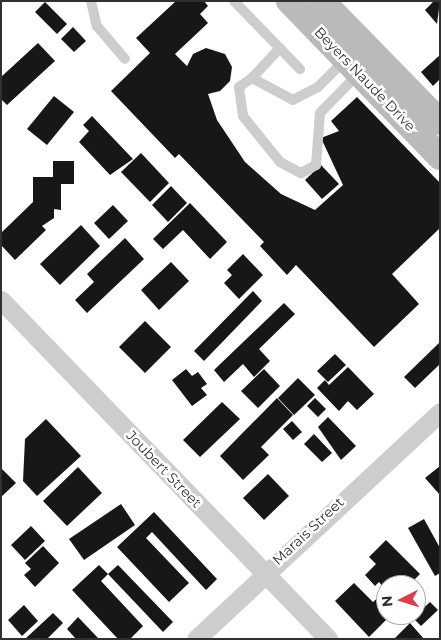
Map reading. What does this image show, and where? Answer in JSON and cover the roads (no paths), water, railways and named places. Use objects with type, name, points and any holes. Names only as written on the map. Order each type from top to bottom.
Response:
[{"type":"street","name":"Beyers Naude Drive","points":[[289,1],[440,122]]},
{"type":"street","name":"Beyers Naude Drive","points":[[322,1],[361,58],[440,157]]},
{"type":"street","name":"Joubert Street","points":[[1,300],[328,639]]},
{"type":"street","name":"Marais Street","points":[[422,426],[440,404]]},
{"type":"street","name":"Marais Street","points":[[196,639],[264,572],[422,426],[440,412]]},
{"type":"lane","points":[[91,1],[97,26],[125,59]]},
{"type":"lane","points":[[234,1],[300,69]]},
{"type":"lane","points":[[280,48],[252,78],[239,86],[243,116],[280,162],[301,173],[311,170],[320,157],[316,130],[320,113],[361,58]]},
{"type":"lane","points":[[252,78],[293,100],[318,87],[361,58]]}]
